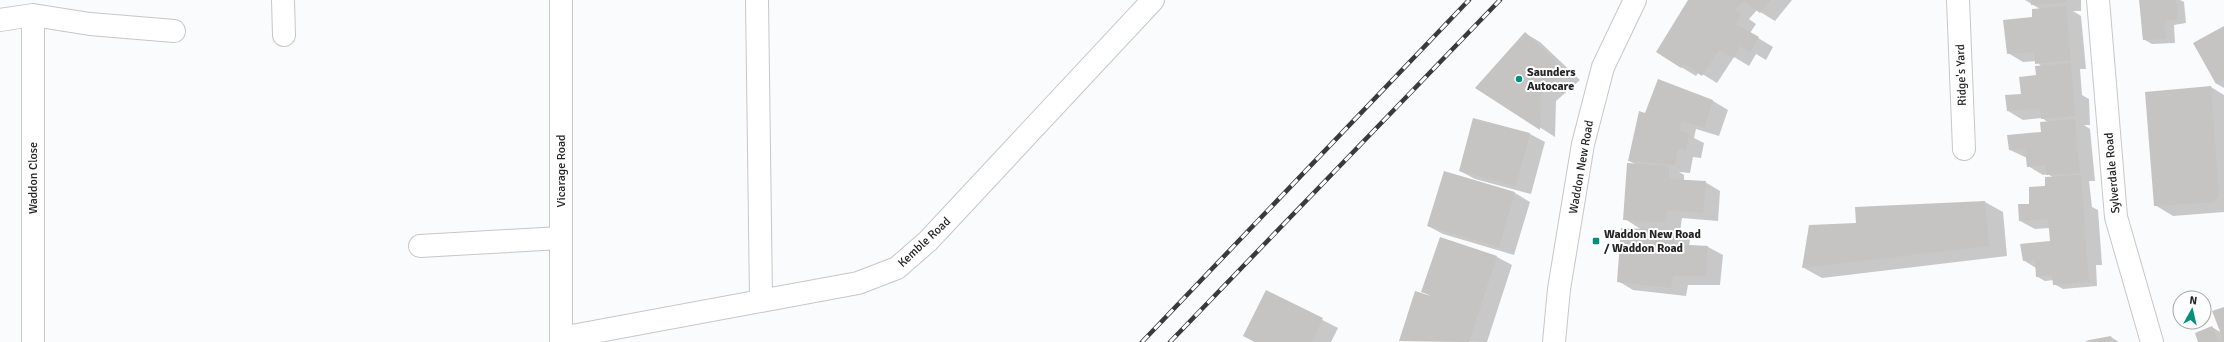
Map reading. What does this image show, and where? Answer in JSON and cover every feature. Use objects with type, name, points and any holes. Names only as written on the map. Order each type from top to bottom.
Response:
[{"type":"street","points":[[283,0],[284,35]]},
{"type":"street","name":"Vicarage Road","points":[[561,0],[561,340]]},
{"type":"street","points":[[757,0],[761,300]]},
{"type":"street","name":"Kemble Road","points":[[561,340],[761,300],[858,283],[897,268],[928,241],[1153,0]]},
{"type":"street","name":"Waddon New Road","points":[[1554,342],[1560,289],[1582,144],[1603,67],[1635,0]]},
{"type":"street","name":"Ridge's Yard","points":[[1958,0],[1964,149]]},
{"type":"street","name":"Sylverdale Road","points":[[2098,0],[2116,217],[2152,342]]},
{"type":"street","points":[[0,20],[33,15],[90,24],[174,31]]},
{"type":"street","name":"Waddon Close","points":[[33,15],[33,342]]},
{"type":"street","points":[[420,246],[560,238]]},
{"type":"building","points":[[1688,0],[1771,0],[1760,13],[1744,1],[1734,10],[1741,14],[1736,24],[1759,37],[1750,52],[1740,46],[1734,58],[1719,50],[1702,76],[1684,64],[1681,68],[1656,52]]},
{"type":"building","points":[[2031,0],[2066,0],[2066,3],[2031,5]]},
{"type":"building","points":[[2139,0],[2176,0],[2178,19],[2165,21],[2166,39],[2143,40]]},
{"type":"building","points":[[2066,6],[2071,60],[2035,64],[2034,52],[2007,54],[2003,20],[2032,17],[2032,9]]},
{"type":"building","points":[[2224,26],[2224,80],[2216,84],[2193,43]]},
{"type":"building","name":"Saunders Autocare","points":[[1525,32],[1566,71],[1542,92],[1540,130],[1475,88]]},
{"type":"building","points":[[2071,63],[2075,116],[2041,119],[2040,109],[2007,111],[2005,95],[2021,94],[2019,77],[2036,75],[2035,66]]},
{"type":"building","points":[[1658,79],[1713,100],[1704,128],[1681,121],[1679,131],[1689,134],[1686,150],[1678,149],[1675,165],[1628,161],[1639,111],[1645,113]]},
{"type":"building","points":[[2211,86],[2219,195],[2214,202],[2154,206],[2145,92]]},
{"type":"building","points":[[1473,118],[1530,133],[1516,186],[1459,171]]},
{"type":"building","points":[[2075,119],[2080,173],[2046,175],[2045,165],[2027,167],[2025,149],[2009,150],[2007,135],[2041,132],[2040,122]]},
{"type":"building","points":[[1627,163],[1669,166],[1669,179],[1706,181],[1703,213],[1667,210],[1666,223],[1623,220]]},
{"type":"building","points":[[1444,171],[1515,192],[1499,247],[1427,226]]},
{"type":"building","points":[[2081,175],[2089,282],[2053,285],[2052,275],[2036,277],[2035,260],[2023,261],[2020,244],[2050,241],[2048,219],[2019,221],[2018,204],[2029,204],[2029,187],[2045,186],[2045,177]]},
{"type":"building","points":[[1985,201],[1989,246],[1802,268],[1809,225],[1856,223],[1855,207]]},
{"type":"building","points":[[1621,228],[1675,230],[1674,244],[1708,246],[1706,276],[1673,276],[1671,288],[1617,282]]},
{"type":"building","points":[[1440,237],[1497,256],[1469,342],[1399,341],[1415,291],[1450,302],[1421,292]]},
{"type":"building","points":[[1266,290],[1323,318],[1312,342],[1255,342],[1243,336]]},
{"type":"building","points":[[2224,307],[2224,342],[2198,342],[2195,333],[2202,330],[2212,330],[2212,326],[2218,341],[2223,339],[2212,311]]},
{"type":"building","points":[[2111,336],[2112,342],[2085,342],[2089,340]]},
{"type":"railway","points":[[1142,342],[1469,0]]},
{"type":"railway","points":[[1170,342],[1500,0]]},
{"type":"place","name":"Saunders Autocare","points":[[1519,79]]},
{"type":"place","name":"Waddon New Road / Waddon Road","points":[[1596,241]]}]
